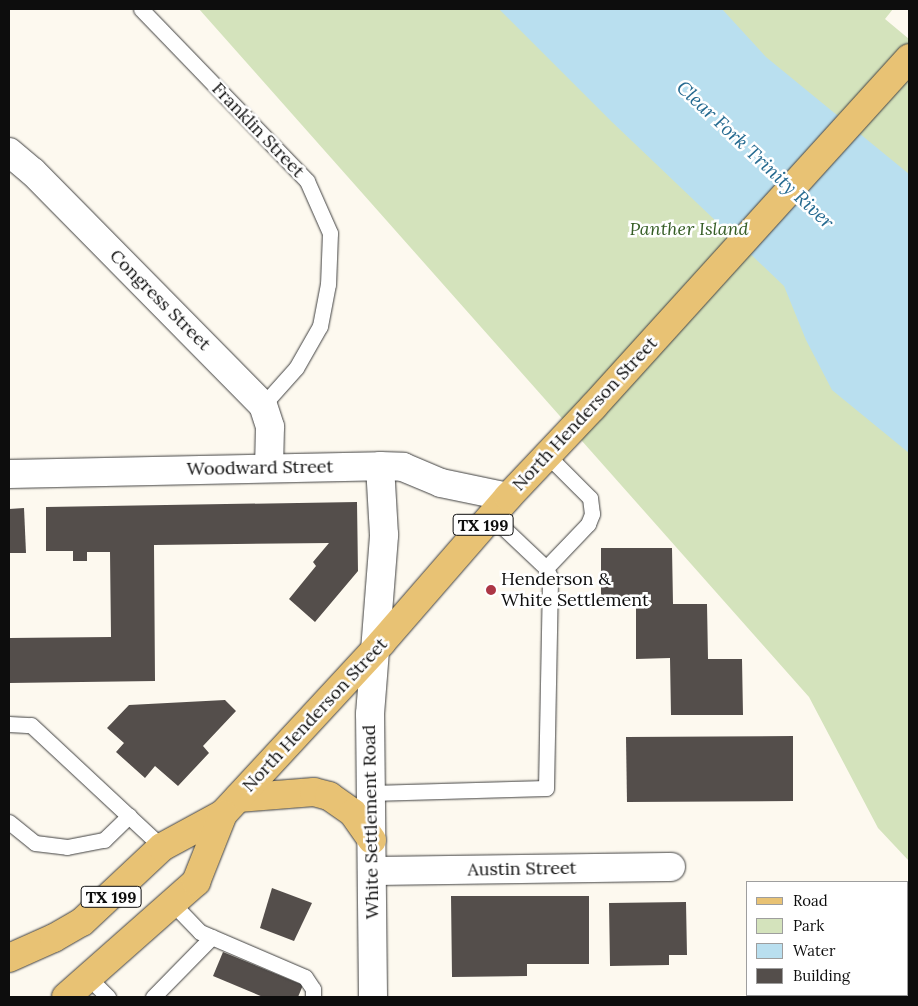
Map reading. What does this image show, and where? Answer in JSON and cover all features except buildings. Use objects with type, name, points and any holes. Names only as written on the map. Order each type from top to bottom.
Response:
[{"type":"main road","name":"North Henderson Street","points":[[9,958],[54,938],[82,922],[162,847],[230,806],[378,647],[499,506],[594,407],[909,58]]},
{"type":"main road","points":[[230,806],[314,792],[329,796],[353,812],[372,840]]},
{"type":"main road","name":"North Henderson Street","points":[[66,997],[174,905],[196,882],[230,806]]},
{"type":"street","name":"Congress Street","points":[[9,152],[33,172],[263,405],[270,427],[269,468]]},
{"type":"street","name":"Woodward Street","points":[[9,474],[380,466],[403,468],[499,506]]},
{"type":"street","points":[[378,647],[384,535],[380,466]]},
{"type":"street","name":"White Settlement Road","points":[[373,997],[370,714],[378,647]]},
{"type":"street","name":"Austin Street","points":[[372,871],[671,867]]},
{"type":"lane","name":"Franklin Street","points":[[141,9],[307,181],[330,233],[328,284],[320,326],[296,368],[263,405]]},
{"type":"lane","points":[[546,568],[588,524],[592,514],[590,498],[547,455]]},
{"type":"lane","points":[[371,793],[546,788],[550,577],[546,568],[499,506]]},
{"type":"lane","points":[[9,724],[32,725],[162,847]]},
{"type":"lane","points":[[9,822],[35,843],[67,848],[104,840],[129,816]]},
{"type":"lane","points":[[174,905],[200,932],[305,977],[313,989],[313,997]]},
{"type":"lane","points":[[153,997],[212,937]]},
{"type":"lane","points":[[89,978],[108,997]]},
{"type":"green space","name":"Panther Island","points":[[199,9],[893,9],[885,19],[909,39],[909,861],[878,828],[809,697]]},
{"type":"water","name":"Clear Fork Trinity River","points":[[499,9],[722,9],[766,57],[909,174],[909,453],[832,390],[806,340],[784,286],[612,122]]},
{"type":"place","name":"Henderson & White Settlement","points":[[491,590]]}]
